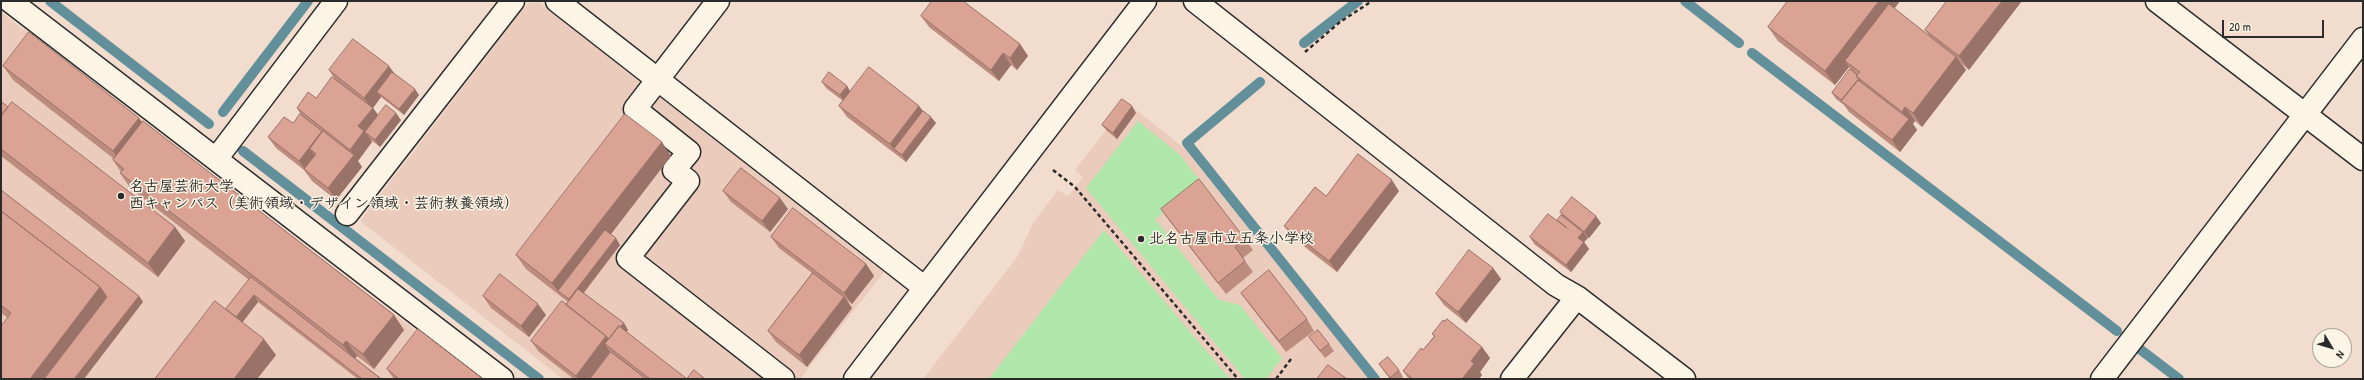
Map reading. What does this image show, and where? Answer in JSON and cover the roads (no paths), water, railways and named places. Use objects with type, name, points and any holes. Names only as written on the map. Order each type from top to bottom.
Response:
[{"type":"street","points":[[10,1],[502,379]]},
{"type":"street","points":[[216,159],[336,1]]},
{"type":"street","points":[[347,214],[513,1]]},
{"type":"street","points":[[558,1],[925,288]]},
{"type":"street","points":[[718,1],[635,109],[689,152],[674,170],[688,181],[628,258],[783,379]]},
{"type":"street","points":[[855,379],[1145,1]]},
{"type":"street","points":[[1195,1],[1556,286],[1577,296],[1684,379]]},
{"type":"street","points":[[2157,1],[2363,159]]},
{"type":"street","points":[[2102,379],[2363,39]]},
{"type":"street","points":[[1512,379],[1577,296]]},
{"type":"waterway","points":[[50,1],[209,124]]},
{"type":"waterway","points":[[223,112],[308,1]]},
{"type":"waterway","points":[[1304,43],[1358,1]]},
{"type":"waterway","points":[[1685,1],[1739,43]]},
{"type":"waterway","points":[[1752,53],[2117,331]]},
{"type":"waterway","points":[[1260,82],[1187,143],[1375,379]]},
{"type":"waterway","points":[[243,151],[539,379]]},
{"type":"waterway","points":[[2141,350],[2179,379]]},
{"type":"place","name":"名古屋芸術大学 西キャンパス（美術領域・デザイン領域・芸術教養領域）","points":[[121,196]]},
{"type":"place","name":"北名古屋市立五条小学校","points":[[1141,239]]}]
